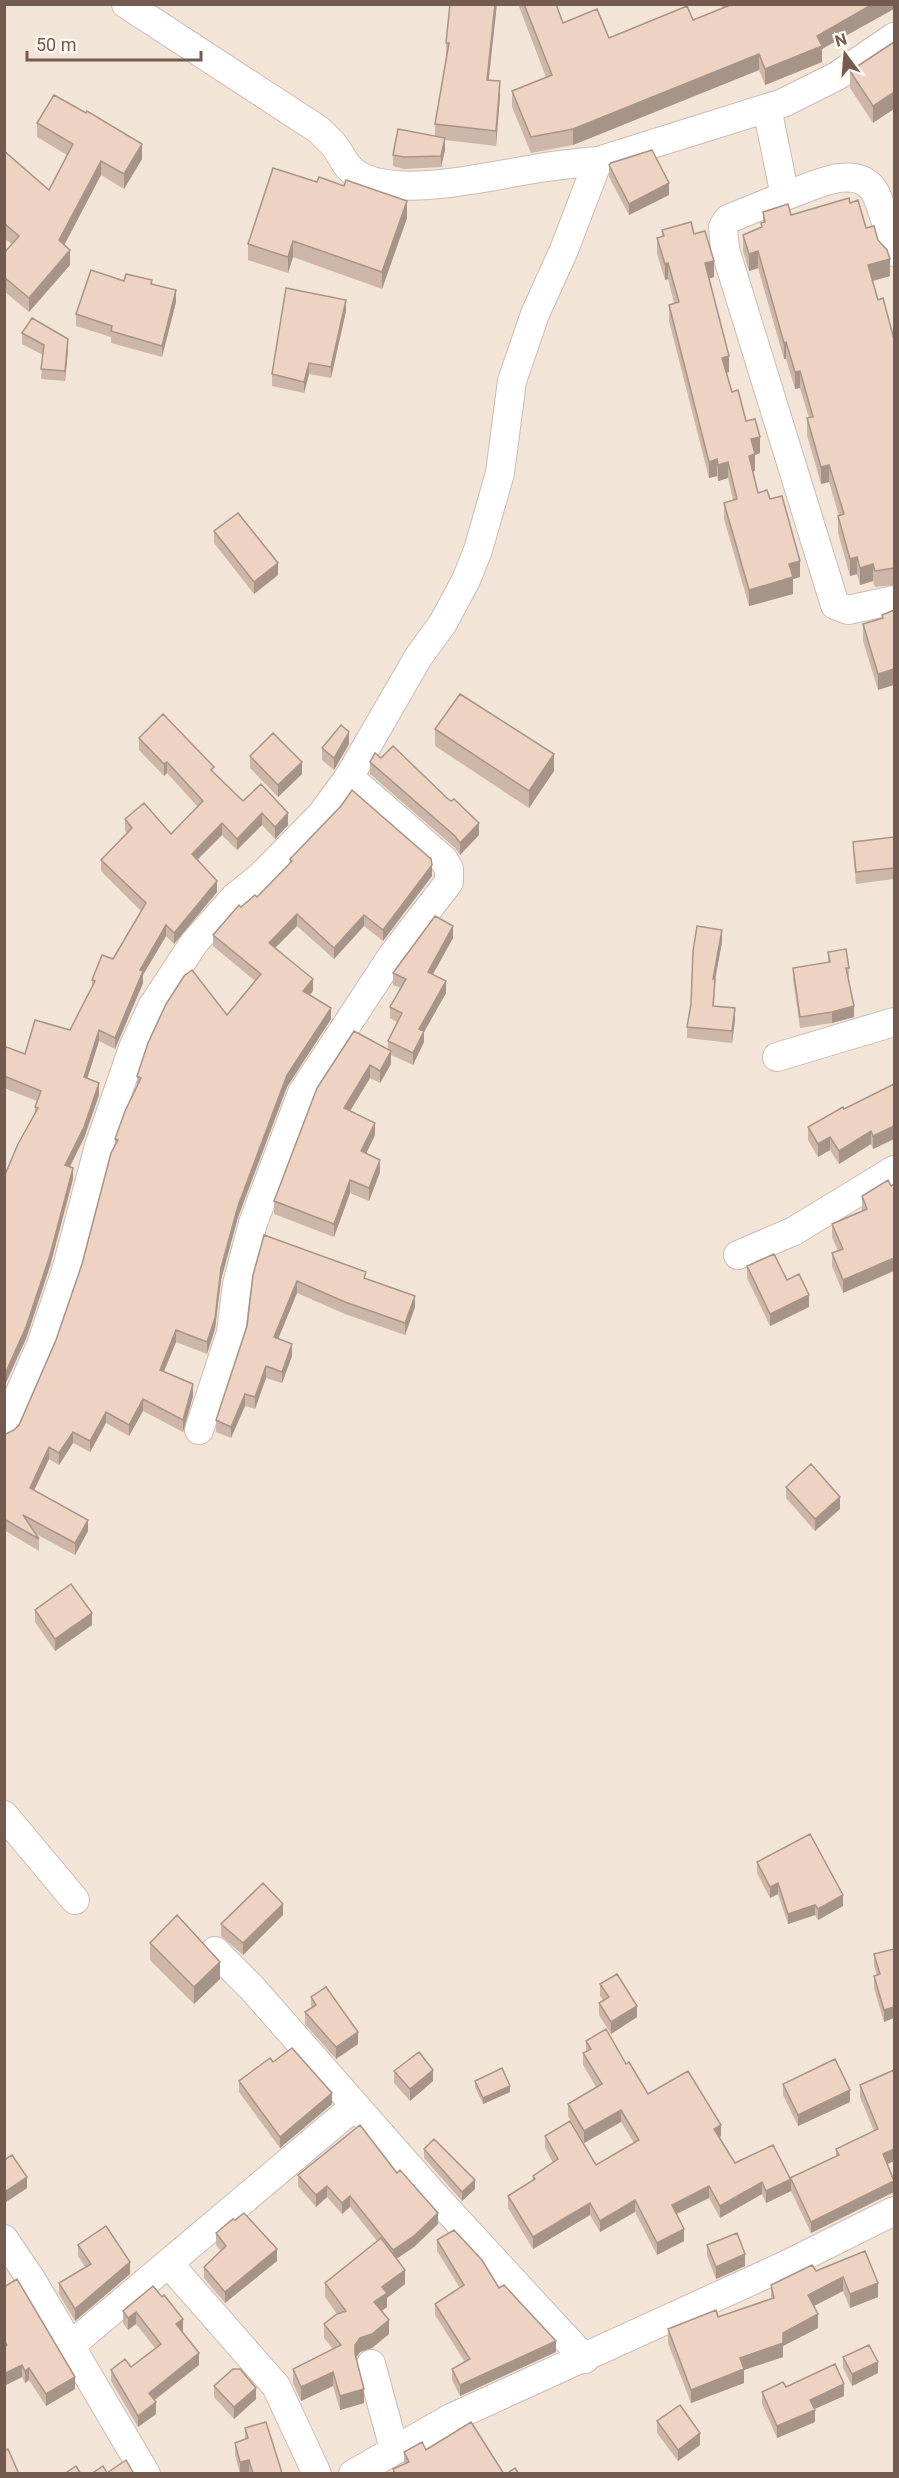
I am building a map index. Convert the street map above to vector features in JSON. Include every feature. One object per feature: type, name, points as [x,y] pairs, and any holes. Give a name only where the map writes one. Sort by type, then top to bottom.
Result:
[{"type":"street","points":[[126,4],[319,130],[333,144],[346,166],[366,180],[383,185],[419,185],[461,181],[556,165],[598,161],[767,108],[799,95],[837,76],[894,38]]},
{"type":"street","points":[[767,108],[785,196]]},
{"type":"street","points":[[4,1429],[41,1345],[72,1249],[99,1146],[134,1048],[152,1007],[194,943],[235,897],[260,877],[321,815],[349,777],[419,656],[443,623],[474,560],[500,473],[512,381],[535,314],[564,250],[598,161]]},
{"type":"street","points":[[894,252],[874,190],[862,179],[854,177],[841,178],[785,196],[728,219],[723,227],[725,249],[835,605],[848,610],[894,600]]},
{"type":"street","points":[[199,1430],[231,1333],[237,1284],[253,1222],[302,1093],[392,956],[449,882],[448,868],[444,860],[349,777]]},
{"type":"street","points":[[777,1057],[894,1022]]},
{"type":"street","points":[[738,1256],[794,1231],[894,1170]]},
{"type":"street","points":[[4,1815],[75,1900]]},
{"type":"street","points":[[215,1951],[252,1988],[432,2193],[585,2359]]},
{"type":"street","points":[[70,2346],[355,2106]]},
{"type":"street","points":[[353,2474],[451,2418],[585,2359],[786,2265],[894,2211]]},
{"type":"street","points":[[4,2239],[146,2474]]},
{"type":"street","points":[[169,2264],[276,2386],[318,2474]]},
{"type":"street","points":[[371,2364],[394,2449]]},
{"type":"shaded area","points":[[5,5],[894,5],[894,2473],[5,2473]]},
{"type":"building","points":[[450,4],[495,4],[487,80],[500,81],[496,131],[435,124],[449,43],[446,43]]},
{"type":"building","points":[[524,4],[556,4],[563,23],[597,9],[609,38],[687,6],[693,20],[728,6],[728,4],[873,4],[817,36],[822,46],[765,69],[759,54],[573,129],[531,137],[512,91],[552,75]]},
{"type":"building","points":[[894,42],[894,92],[873,106],[850,71]]},
{"type":"building","points":[[54,95],[86,113],[87,111],[142,144],[124,174],[101,161],[59,240],[70,250],[29,298],[4,277],[4,253],[19,236],[4,223],[4,151],[49,190],[73,144],[37,123]]},
{"type":"building","points":[[398,129],[445,138],[441,156],[393,155]]},
{"type":"building","points":[[652,150],[669,183],[629,204],[609,165]]},
{"type":"building","points":[[273,168],[317,182],[319,177],[344,186],[346,180],[407,201],[382,272],[293,241],[288,257],[248,244]]},
{"type":"building","points":[[849,198],[850,203],[858,200],[866,228],[874,226],[878,240],[887,250],[890,259],[868,265],[878,300],[883,298],[894,339],[894,568],[875,571],[873,564],[860,568],[857,557],[850,559],[838,516],[844,514],[829,465],[821,467],[807,418],[813,417],[800,371],[795,372],[786,342],[784,343],[758,251],[749,254],[743,235],[762,227],[761,223],[765,222],[763,212],[788,204],[791,215]]},
{"type":"building","points":[[691,222],[694,234],[705,231],[714,261],[705,263],[729,356],[722,358],[732,392],[738,390],[746,421],[755,419],[760,437],[751,439],[755,454],[749,456],[758,493],[767,490],[770,499],[782,496],[800,561],[789,564],[793,577],[749,590],[724,503],[737,499],[728,462],[718,465],[717,459],[709,462],[669,305],[679,302],[668,263],[665,264],[657,238],[664,236],[662,230]]},
{"type":"building","points":[[91,270],[124,281],[126,274],[152,280],[151,284],[176,290],[162,346],[111,331],[112,326],[76,314]]},
{"type":"building","points":[[286,288],[346,300],[331,367],[309,363],[304,382],[272,374]]},
{"type":"building","points":[[32,318],[68,339],[65,371],[41,369],[44,345],[22,333]]},
{"type":"building","points":[[238,513],[278,563],[254,582],[214,531]]},
{"type":"building","points":[[894,610],[894,669],[878,674],[863,624],[883,618],[882,615]]},
{"type":"building","points":[[460,694],[554,754],[529,791],[435,729]]},
{"type":"building","points":[[163,714],[214,767],[211,770],[243,801],[261,784],[288,813],[275,827],[262,813],[237,839],[222,823],[192,854],[217,881],[174,933],[166,925],[140,970],[143,971],[115,1038],[99,1030],[84,1077],[99,1083],[84,1127],[65,1165],[73,1168],[50,1255],[26,1327],[4,1376],[4,1177],[18,1144],[38,1108],[35,1107],[41,1091],[4,1076],[4,1046],[25,1054],[35,1020],[70,1030],[95,981],[92,980],[102,955],[113,959],[146,903],[101,860],[132,828],[125,819],[144,803],[171,834],[203,801],[167,762],[164,764],[139,738]]},
{"type":"building","points":[[341,725],[349,732],[334,758],[322,748]]},
{"type":"building","points":[[273,733],[302,762],[278,785],[250,756]]},
{"type":"building","points":[[393,746],[447,798],[451,801],[454,799],[479,823],[460,843],[455,836],[370,762],[375,753],[381,758]]},
{"type":"building","points":[[352,790],[431,859],[432,865],[383,930],[364,915],[334,948],[297,914],[269,943],[313,979],[303,991],[331,1008],[287,1075],[238,1206],[221,1268],[215,1318],[207,1342],[176,1330],[160,1370],[193,1384],[183,1420],[143,1399],[129,1425],[106,1412],[90,1441],[73,1432],[59,1453],[49,1447],[30,1488],[88,1520],[75,1543],[23,1515],[39,1539],[4,1519],[4,1434],[19,1425],[56,1340],[82,1264],[111,1153],[118,1140],[115,1139],[141,1078],[137,1076],[148,1043],[166,1004],[184,976],[192,970],[227,1015],[261,974],[213,935],[239,905],[241,907],[255,895],[257,897],[292,861],[290,859],[341,806]]},
{"type":"building","points":[[894,837],[894,868],[856,872],[853,842]]},
{"type":"building","points":[[435,916],[453,926],[428,972],[446,981],[419,1029],[424,1031],[413,1053],[388,1041],[402,1013],[390,1007],[406,979],[393,973]]},
{"type":"building","points":[[697,926],[722,930],[713,979],[715,979],[713,1006],[735,1008],[732,1031],[687,1027]]},
{"type":"building","points":[[846,949],[849,968],[846,968],[854,1006],[800,1017],[793,968],[830,962],[828,952]]},
{"type":"building","points":[[354,1031],[391,1051],[380,1071],[370,1065],[344,1108],[375,1123],[361,1151],[380,1160],[369,1188],[350,1180],[334,1224],[274,1201],[317,1088]]},
{"type":"building","points":[[894,1084],[894,1126],[873,1136],[871,1131],[839,1151],[830,1137],[818,1144],[808,1127],[843,1107],[844,1109]]},
{"type":"building","points":[[888,1180],[891,1186],[894,1184],[894,1258],[843,1280],[832,1253],[843,1249],[832,1224],[867,1209],[862,1196]]},
{"type":"building","points":[[264,1235],[366,1272],[364,1278],[415,1296],[405,1323],[345,1302],[297,1281],[274,1337],[292,1344],[282,1372],[266,1366],[255,1397],[245,1394],[231,1427],[216,1420],[247,1326],[253,1275]]},
{"type":"building","points":[[774,1254],[787,1280],[799,1274],[809,1295],[770,1314],[747,1266]]},
{"type":"building","points":[[811,1464],[840,1497],[815,1519],[786,1487]]},
{"type":"building","points":[[71,1584],[92,1613],[55,1639],[35,1610]]},
{"type":"building","points":[[810,1834],[843,1895],[818,1909],[815,1905],[788,1914],[778,1883],[770,1887],[757,1862]]},
{"type":"building","points":[[263,1883],[283,1904],[243,1943],[221,1924]]},
{"type":"building","points":[[177,1915],[220,1962],[194,1987],[150,1943]]},
{"type":"building","points":[[894,1949],[894,2007],[884,2010],[874,1976],[880,1974],[874,1954]]},
{"type":"building","points":[[617,1974],[637,2006],[611,2022],[599,2003],[609,1997],[600,1984]]},
{"type":"building","points":[[326,1987],[358,2032],[336,2047],[305,2012],[316,2005],[311,1997]]},
{"type":"building","points":[[606,2029],[626,2064],[629,2062],[648,2094],[688,2071],[721,2125],[714,2129],[735,2163],[773,2145],[790,2178],[839,2155],[836,2149],[878,2129],[860,2085],[894,2070],[894,2149],[883,2154],[894,2181],[811,2222],[791,2179],[766,2191],[762,2182],[720,2206],[709,2186],[672,2205],[684,2229],[657,2243],[635,2200],[600,2221],[590,2203],[533,2237],[508,2196],[535,2179],[533,2176],[558,2159],[545,2136],[570,2121],[596,2165],[639,2140],[621,2110],[584,2131],[568,2104],[602,2084],[583,2053],[591,2049],[586,2041]]},
{"type":"building","points":[[292,2048],[332,2093],[280,2137],[239,2081],[270,2058],[273,2062]]},
{"type":"building","points":[[419,2052],[433,2070],[410,2089],[394,2071]]},
{"type":"building","points":[[835,2059],[850,2090],[798,2115],[783,2084]]},
{"type":"building","points":[[502,2068],[510,2086],[483,2098],[475,2081]]},
{"type":"building","points":[[360,2125],[397,2173],[400,2170],[438,2213],[414,2236],[393,2250],[350,2196],[342,2203],[327,2186],[316,2195],[298,2175]]},
{"type":"building","points":[[434,2139],[475,2180],[462,2192],[424,2149]]},
{"type":"building","points":[[12,2155],[27,2177],[6,2191],[4,2188],[4,2160]]},
{"type":"building","points":[[244,2213],[277,2249],[225,2292],[204,2267],[226,2246],[216,2233]]},
{"type":"building","points":[[106,2226],[130,2262],[75,2309],[59,2283],[91,2264],[78,2245]]},
{"type":"building","points":[[454,2230],[482,2260],[499,2288],[504,2285],[556,2341],[460,2385],[452,2369],[470,2359],[435,2304],[464,2285],[437,2240]]},
{"type":"building","points":[[737,2233],[745,2254],[716,2267],[707,2245]]},
{"type":"building","points":[[381,2238],[405,2270],[382,2287],[387,2293],[374,2302],[389,2320],[372,2334],[360,2338],[355,2345],[355,2354],[364,2389],[340,2396],[333,2372],[301,2387],[293,2369],[341,2345],[324,2324],[337,2314],[346,2311],[325,2283]]},
{"type":"building","points":[[865,2251],[878,2283],[850,2294],[843,2277],[808,2295],[818,2314],[783,2333],[783,2343],[740,2358],[744,2369],[691,2390],[668,2329],[716,2310],[718,2317],[774,2298],[771,2285],[812,2265],[816,2271]]},
{"type":"building","points":[[17,2279],[75,2377],[46,2394],[29,2368],[25,2371],[22,2365],[4,2374],[4,2347],[7,2345],[4,2341],[4,2287]]},
{"type":"building","points":[[153,2286],[162,2297],[164,2295],[183,2319],[176,2324],[199,2353],[149,2393],[156,2402],[138,2416],[111,2370],[125,2359],[131,2367],[161,2344],[136,2312],[128,2318],[123,2311]]},
{"type":"building","points":[[869,2345],[878,2362],[852,2374],[843,2357]]},
{"type":"building","points":[[835,2364],[844,2384],[810,2400],[815,2410],[777,2426],[762,2392],[783,2382],[786,2387]]},
{"type":"building","points":[[233,2369],[240,2369],[256,2388],[234,2407],[214,2386]]},
{"type":"building","points":[[680,2405],[700,2433],[678,2450],[657,2421]]},
{"type":"building","points":[[266,2422],[282,2473],[253,2474],[249,2460],[240,2462],[235,2443],[248,2438],[245,2428]]},
{"type":"building","points":[[471,2422],[504,2474],[395,2474],[393,2469],[409,2462],[404,2452],[422,2442],[426,2450]]},
{"type":"building","points":[[8,2449],[19,2474],[4,2474],[4,2451]]},
{"type":"building","points":[[126,2460],[134,2474],[91,2474],[103,2466],[107,2473]]},
{"type":"building","points":[[76,2466],[81,2474],[64,2474]]},
{"type":"building","points":[[515,2468],[519,2474],[506,2474]]}]
